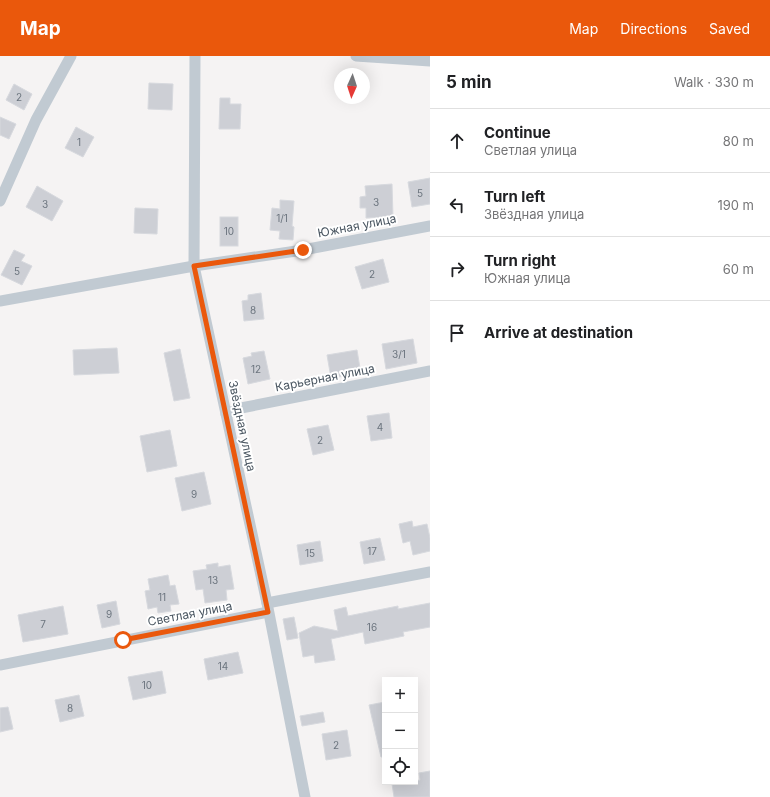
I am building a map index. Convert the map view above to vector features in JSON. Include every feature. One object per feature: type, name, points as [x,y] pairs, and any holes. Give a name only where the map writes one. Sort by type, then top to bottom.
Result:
[{"type":"street","points":[[0,201],[36,120],[71,56]]},
{"type":"street","name":"Звёздная улица","points":[[195,56],[194,266],[267,607],[305,797]]},
{"type":"street","points":[[356,56],[430,61]]},
{"type":"street","name":"Южная улица","points":[[0,300],[194,266],[303,250],[430,226]]},
{"type":"street","name":"Карьерная улица","points":[[226,414],[241,408],[430,371]]},
{"type":"street","name":"Светлая улица","points":[[0,665],[430,572]]},
{"type":"building","points":[[149,83],[173,84],[172,110],[148,109]]},
{"type":"building","points":[[14,84],[32,94],[24,110],[6,100]]},
{"type":"building","points":[[220,98],[230,98],[230,104],[241,104],[240,129],[219,129]]},
{"type":"building","points":[[0,117],[16,124],[9,139],[0,135]]},
{"type":"building","points":[[76,127],[94,137],[83,157],[65,148]]},
{"type":"building","points":[[430,178],[430,204],[412,207],[408,182]]},
{"type":"building","points":[[392,184],[393,217],[366,218],[366,208],[360,208],[360,197],[366,196],[365,186]]},
{"type":"building","points":[[37,186],[63,201],[52,221],[26,207]]},
{"type":"building","points":[[280,200],[294,201],[292,226],[294,227],[293,240],[279,239],[280,231],[270,230],[272,208],[280,209]]},
{"type":"building","points":[[135,208],[158,209],[157,234],[134,233]]},
{"type":"building","points":[[220,217],[238,217],[238,246],[220,246]]},
{"type":"building","points":[[14,250],[25,255],[21,261],[32,266],[22,285],[1,275]]},
{"type":"building","points":[[383,259],[389,282],[362,289],[355,267]]},
{"type":"building","points":[[261,293],[264,319],[244,321],[242,301],[248,300],[248,295]]},
{"type":"building","points":[[413,339],[417,363],[386,369],[382,344]]},
{"type":"building","points":[[117,348],[119,373],[74,375],[73,350]]},
{"type":"building","points":[[180,349],[190,398],[174,401],[164,353]]},
{"type":"building","points":[[357,350],[361,374],[331,378],[327,355]]},
{"type":"building","points":[[264,351],[270,379],[248,384],[243,358],[252,356],[251,353]]},
{"type":"building","points":[[389,413],[392,438],[371,441],[367,416]]},
{"type":"building","points":[[328,425],[334,450],[313,455],[307,429]]},
{"type":"building","points":[[170,430],[177,466],[147,472],[140,436]]},
{"type":"building","points":[[204,472],[211,504],[182,511],[175,478]]},
{"type":"building","points":[[412,521],[413,527],[427,524],[430,538],[430,551],[413,555],[410,541],[403,543],[399,524]]},
{"type":"building","points":[[380,538],[385,560],[364,564],[360,542]]},
{"type":"building","points":[[320,541],[323,561],[300,565],[297,545]]},
{"type":"building","points":[[218,563],[218,567],[230,565],[234,589],[226,590],[227,600],[205,603],[203,589],[196,590],[193,571],[207,569],[206,565]]},
{"type":"building","points":[[168,575],[170,586],[175,585],[179,604],[170,605],[171,611],[158,613],[157,607],[148,609],[145,591],[150,590],[148,579]]},
{"type":"building","points":[[116,601],[120,624],[102,628],[97,605]]},
{"type":"building","points":[[430,603],[430,627],[403,632],[404,636],[365,644],[363,632],[331,639],[335,660],[315,663],[314,655],[303,657],[299,633],[314,626],[338,631],[334,610],[346,607],[348,616],[398,606],[398,609]]},
{"type":"building","points":[[63,606],[68,634],[23,642],[18,615]]},
{"type":"building","points":[[294,617],[298,638],[287,640],[283,619]]},
{"type":"building","points":[[238,652],[243,673],[208,680],[204,659]]},
{"type":"building","points":[[162,671],[166,693],[133,700],[128,677]]},
{"type":"building","points":[[79,695],[84,716],[60,722],[55,700]]},
{"type":"building","points":[[382,703],[382,757],[381,757],[369,705]]},
{"type":"building","points":[[8,707],[13,729],[0,732],[0,708]]},
{"type":"building","points":[[323,712],[325,722],[302,726],[300,716]]},
{"type":"building","points":[[347,730],[351,756],[326,760],[322,734]]},
{"type":"building","points":[[430,771],[430,797],[394,797],[392,785],[418,785],[418,780],[420,780],[419,773]]},
{"type":"route","points":[[123,640],[268,612],[194,266],[303,250]]}]
